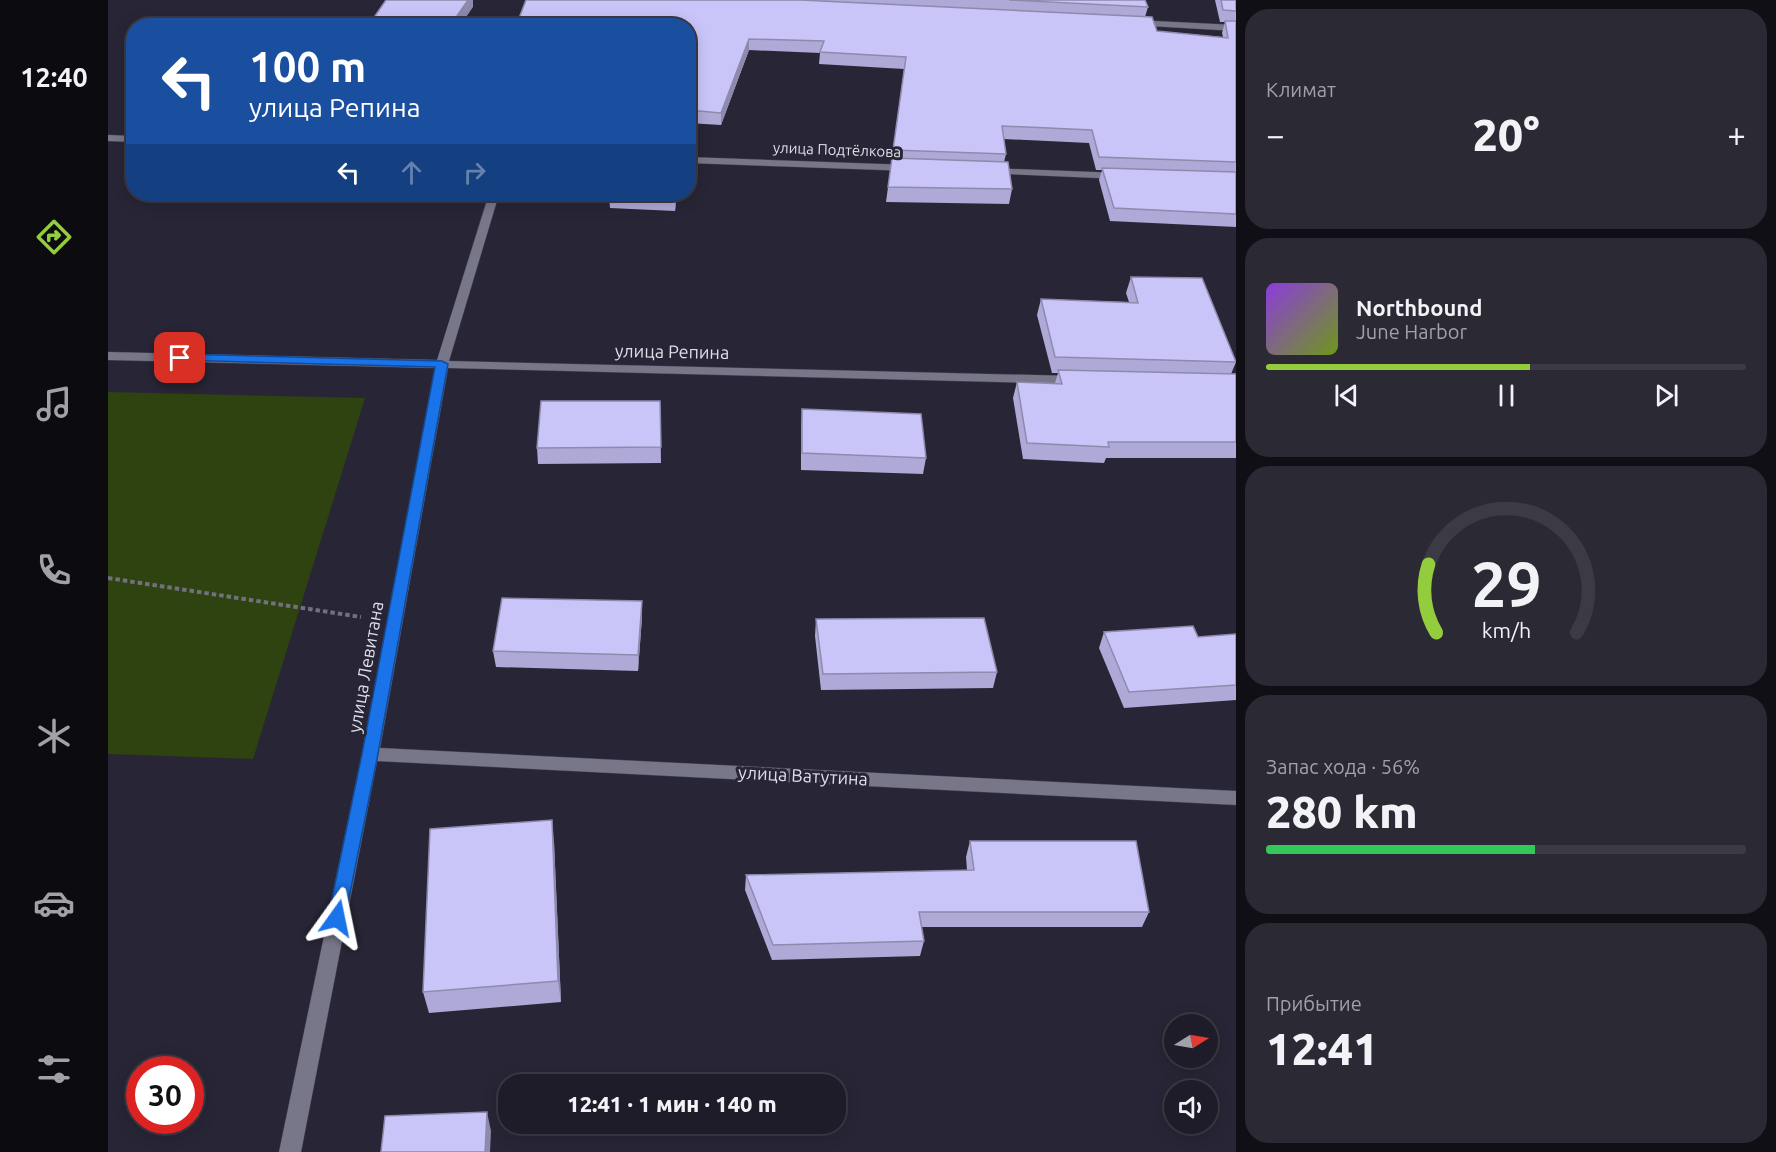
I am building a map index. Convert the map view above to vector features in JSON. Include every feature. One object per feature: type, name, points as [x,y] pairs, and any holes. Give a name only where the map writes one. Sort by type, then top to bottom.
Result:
[{"type":"street","points":[[1128,23],[1236,28]]},
{"type":"street","points":[[108,138],[126,139]]},
{"type":"street","name":"улица Подтёлкова","points":[[696,160],[927,169]]},
{"type":"street","points":[[974,171],[1129,176]]},
{"type":"street","name":"улица Левитана","points":[[290,1152],[370,754],[442,364],[492,201]]},
{"type":"street","name":"улица Репина","points":[[108,356],[1082,380]]},
{"type":"street","name":"улица Ватутина","points":[[370,754],[1236,798]]},
{"type":"path","points":[[108,578],[394,623]]},
{"type":"green space","points":[[108,392],[365,398],[253,759],[108,754]]},
{"type":"building","points":[[386,0],[468,0],[456,18],[374,18]]},
{"type":"building","points":[[526,0],[800,0],[1152,17],[1157,31],[1228,38],[1225,21],[1236,21],[1236,162],[1099,157],[1092,130],[1002,126],[1006,154],[893,150],[906,57],[820,52],[824,41],[749,39],[721,113],[696,111],[696,18],[519,18]]},
{"type":"building","points":[[1009,0],[1145,0],[1148,7]]},
{"type":"building","points":[[1221,0],[1236,0],[1236,11],[1223,10]]},
{"type":"building","points":[[892,158],[1008,162],[1012,189],[888,187]]},
{"type":"building","points":[[1102,168],[1236,172],[1236,214],[1114,208]]},
{"type":"building","points":[[1131,277],[1202,278],[1236,362],[1055,357],[1041,299],[1138,303]]},
{"type":"building","points":[[1058,370],[1236,374],[1236,442],[1108,442],[1109,447],[1027,443],[1017,382],[1062,384]]},
{"type":"building","points":[[541,401],[660,401],[661,447],[537,448]]},
{"type":"building","points":[[802,409],[921,414],[926,458],[802,453]]},
{"type":"building","points":[[502,598],[642,601],[638,655],[493,651]]},
{"type":"building","points":[[984,618],[997,672],[823,674],[816,619]]},
{"type":"building","points":[[1193,626],[1198,637],[1236,634],[1236,685],[1129,692],[1104,632]]},
{"type":"building","points":[[552,820],[558,981],[423,992],[430,829]]},
{"type":"building","points":[[970,841],[1136,841],[1149,912],[919,912],[924,941],[773,945],[746,875],[974,870]]},
{"type":"building","points":[[487,1112],[485,1152],[381,1152],[385,1116]]},
{"type":"route","points":[[180,358],[442,364],[370,754],[337,918]]}]
